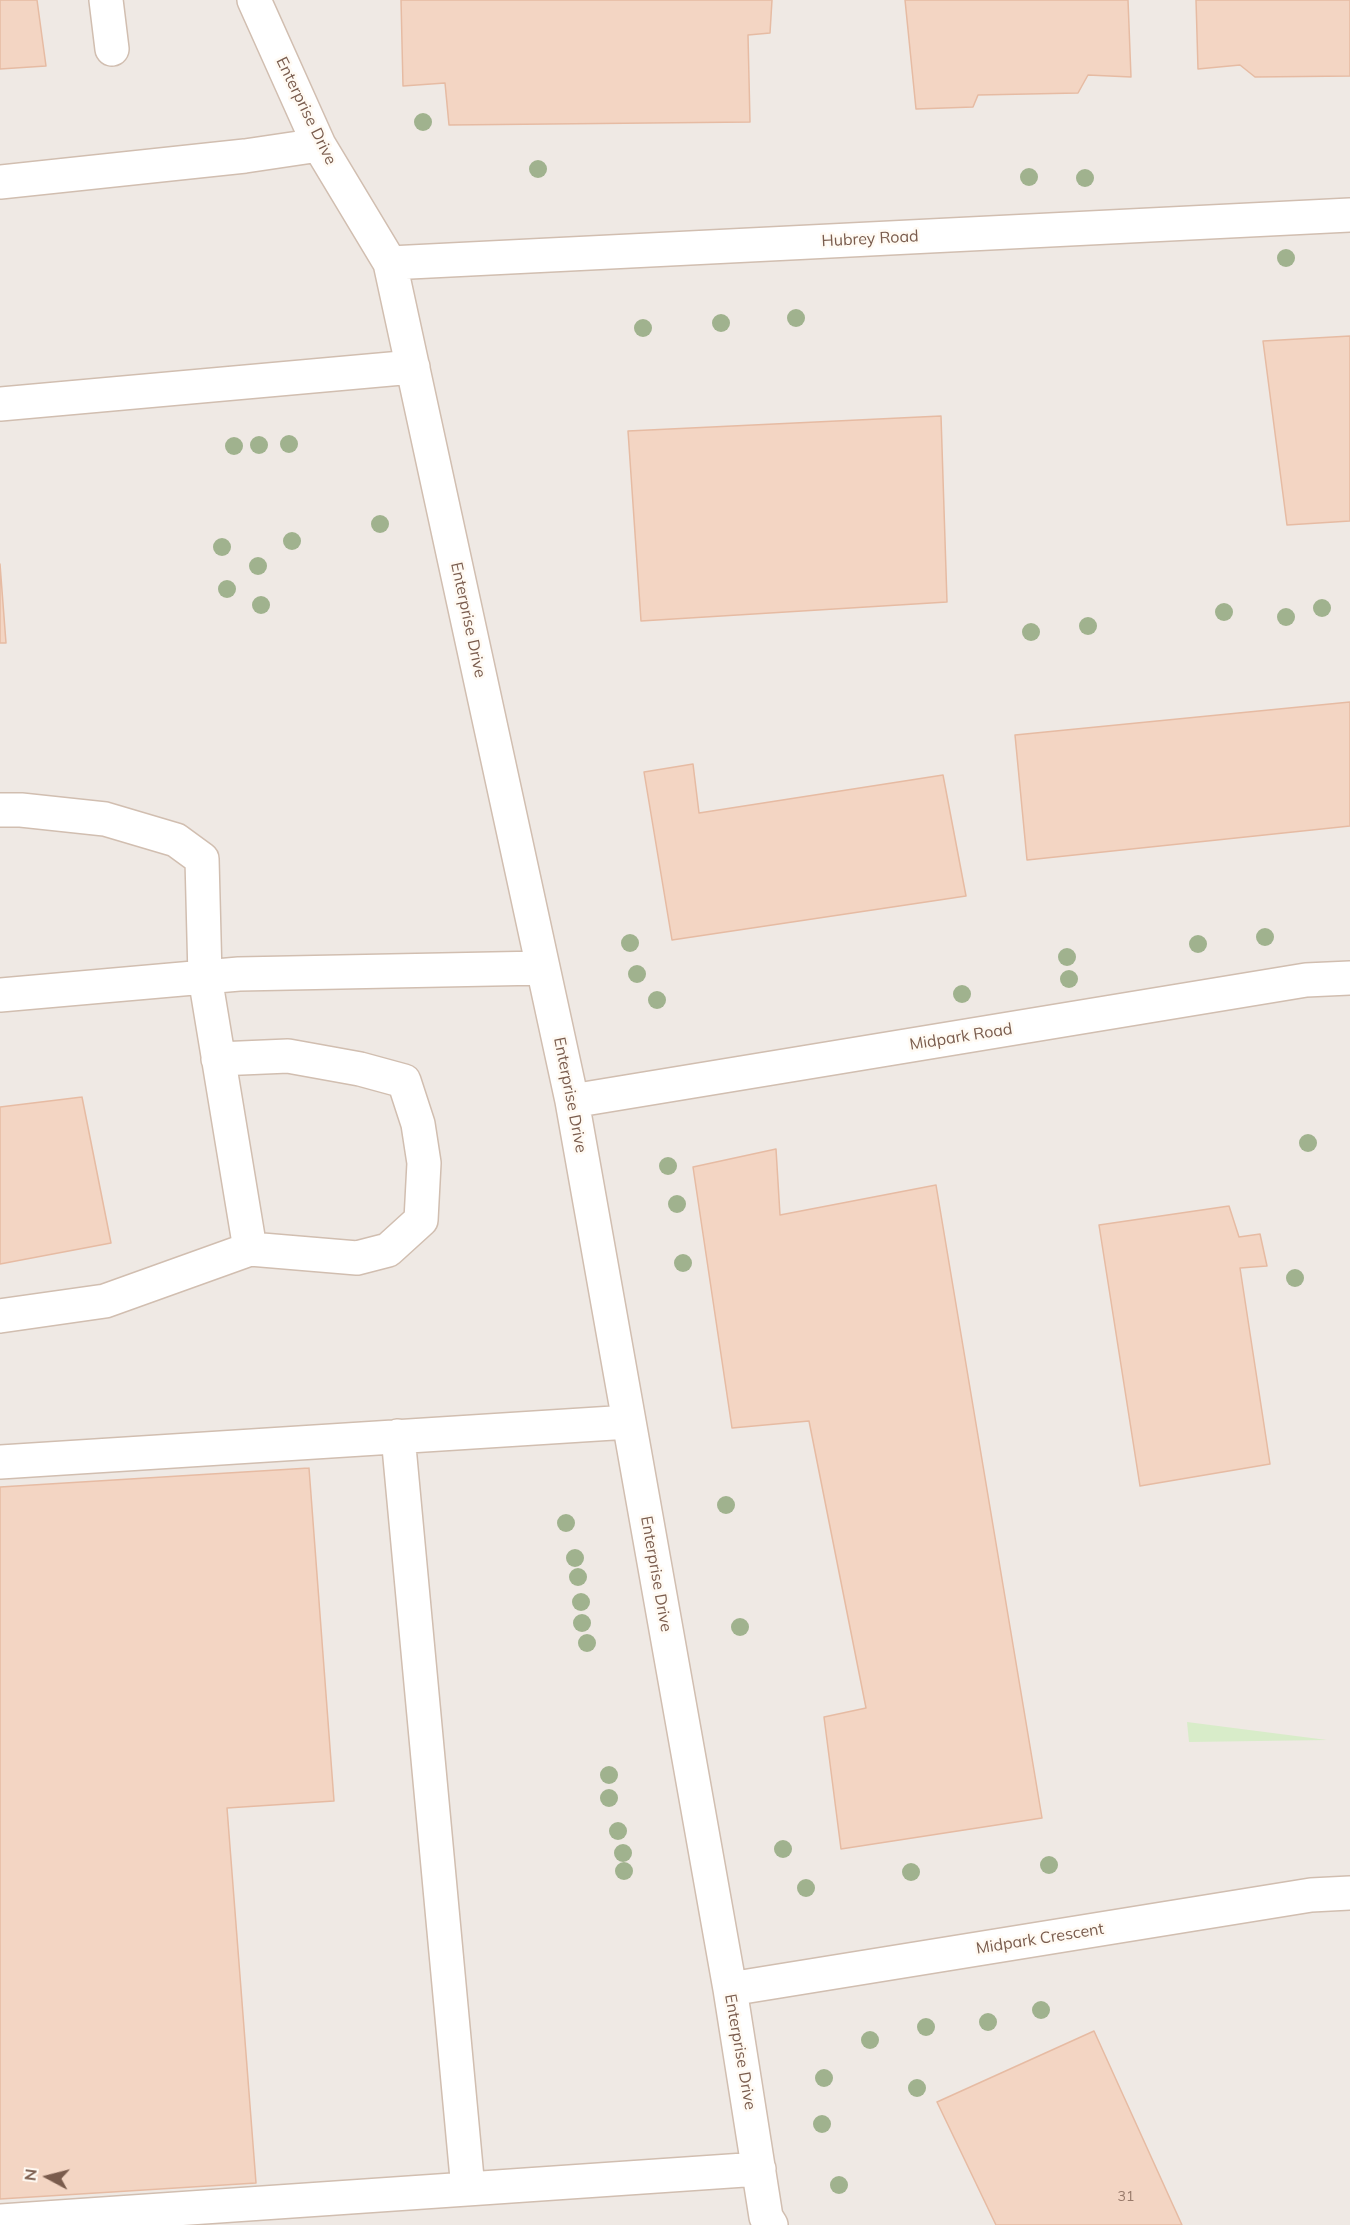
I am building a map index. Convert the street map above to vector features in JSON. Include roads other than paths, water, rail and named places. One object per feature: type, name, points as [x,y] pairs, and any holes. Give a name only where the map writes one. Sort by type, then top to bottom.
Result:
[{"type":"street","points":[[106,0],[112,49]]},
{"type":"street","name":"Enterprise Drive","points":[[254,0],[319,146],[390,263],[572,1101],[729,1989],[766,2217],[771,2225]]},
{"type":"street","points":[[0,182],[319,146]]},
{"type":"street","name":"Hubrey Road","points":[[390,263],[1350,215]]},
{"type":"street","points":[[0,404],[413,367]]},
{"type":"street","points":[[0,810],[105,819],[176,840],[202,859],[205,978],[250,1249]]},
{"type":"street","points":[[0,995],[239,974],[543,968]]},
{"type":"street","name":"Midpark Road","points":[[572,1101],[1306,980],[1350,978]]},
{"type":"street","points":[[0,1316],[105,1301],[250,1249],[357,1258],[387,1250],[422,1220],[424,1163],[418,1124],[404,1081],[360,1069],[288,1056],[218,1059]]},
{"type":"street","points":[[0,1461],[629,1422]]},
{"type":"street","points":[[398,1436],[468,2189]]},
{"type":"street","name":"Midpark Crescent","points":[[729,1989],[1299,1897],[1350,1893]]},
{"type":"street","points":[[0,2221],[759,2169]]}]
